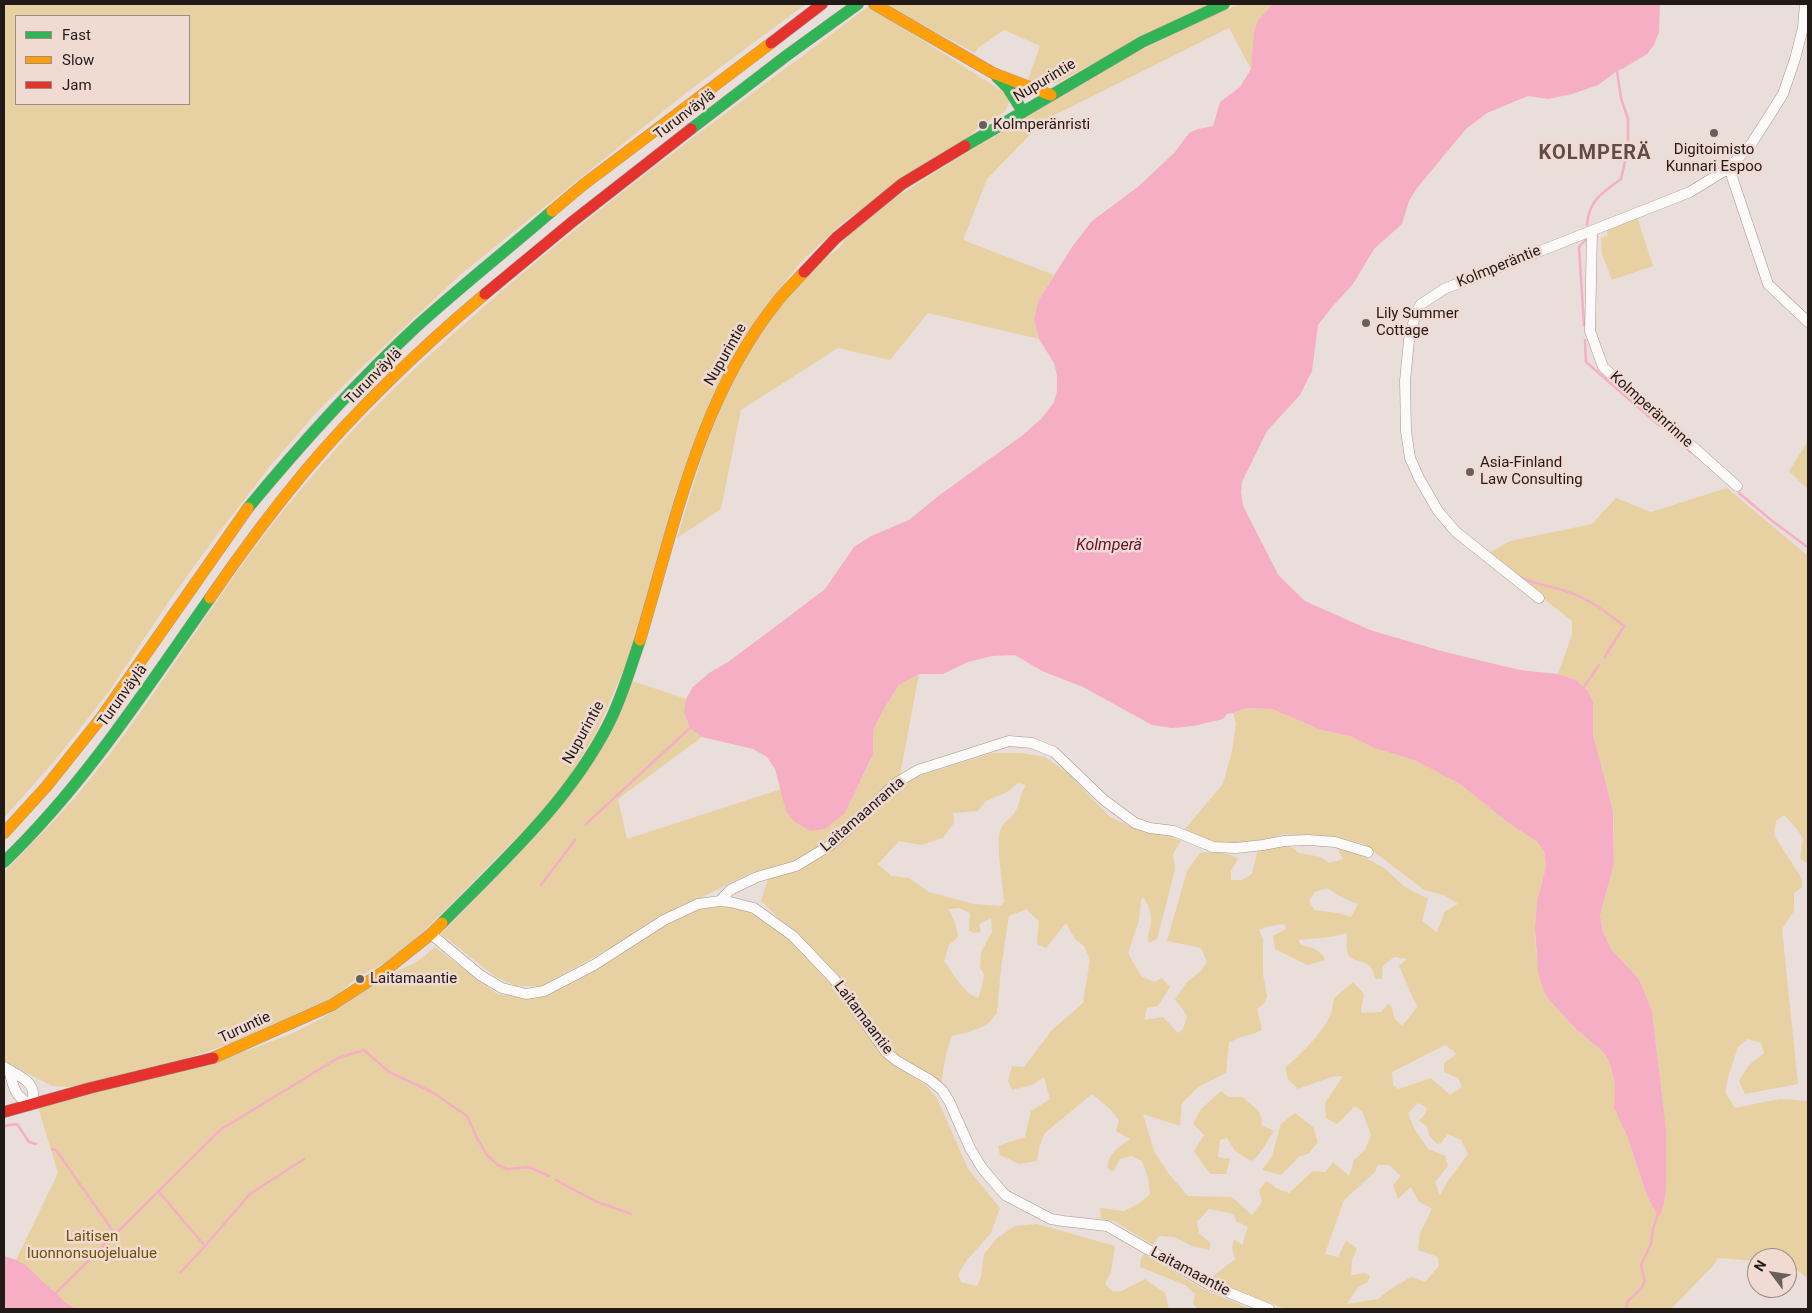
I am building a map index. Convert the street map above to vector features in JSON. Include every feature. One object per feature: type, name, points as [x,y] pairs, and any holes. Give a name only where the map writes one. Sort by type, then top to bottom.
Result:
[{"type":"main road","name":"Turunväylä","points":[[4,833],[46,787],[101,718],[245,513],[290,457],[358,385],[416,327],[583,185],[822,4]]},
{"type":"main road","name":"Turunväylä","points":[[4,862],[63,798],[112,736],[258,530],[306,470],[366,404],[430,342],[512,269],[605,194],[819,31],[858,4]]},
{"type":"main road","points":[[874,4],[993,73],[1051,95]]},
{"type":"main road","name":"Nupurintie","points":[[465,900],[556,804],[588,760],[608,725],[624,688],[690,470],[708,420],[735,365],[776,302],[836,238],[902,184],[1142,42],[1224,4]]},
{"type":"main road","points":[[993,73],[1008,88],[1023,112]]},
{"type":"main road","name":"Turuntie","points":[[4,1112],[219,1056],[332,1005],[386,970],[430,934],[465,900]]},
{"type":"street","name":"Kolmperäntie","points":[[1539,598],[1456,532],[1438,511],[1418,478],[1410,458],[1406,431],[1405,381],[1409,340],[1420,305],[1444,289],[1690,192],[1729,168],[1752,144],[1783,94],[1803,28],[1804,4]]},
{"type":"street","points":[[1729,168],[1768,284],[1808,322]]},
{"type":"street","name":"Kolmperänrinne","points":[[1592,231],[1590,331],[1603,367],[1736,486]]},
{"type":"street","name":"Laitamaanranta","points":[[720,901],[730,890],[757,878],[796,866],[829,846],[896,783],[918,770],[1009,741],[1032,743],[1054,752],[1104,800],[1135,823],[1150,828],[1174,831],[1213,847],[1236,848],[1263,846],[1284,841],[1308,840],[1335,842],[1368,852]]},
{"type":"street","name":"Laitamaantie","points":[[430,934],[480,975],[502,988],[526,994],[544,991],[594,965],[664,920],[698,904],[720,901],[754,908],[793,936],[834,980],[886,1052],[897,1061],[930,1080],[942,1090],[949,1101],[970,1148],[982,1168],[1005,1194],[1063,1222],[1107,1226],[1208,1284],[1269,1309]]},
{"type":"street","points":[[7,1068],[29,1082],[34,1092],[31,1105],[20,1098],[13,1087],[7,1068]]},
{"type":"green space","points":[[4,4],[806,4],[687,92],[460,275],[316,413],[271,465],[220,531],[169,601],[110,690],[57,758],[4,818]]},
{"type":"green space","points":[[883,4],[1211,4],[1133,42],[1057,83],[1039,84],[1027,83],[1040,46],[1004,30],[978,48],[975,53]]},
{"type":"green space","points":[[1241,4],[1273,4],[1258,20],[1251,69],[1229,28],[1043,121],[987,179],[963,240],[1054,275],[1038,301],[1034,319],[1039,339],[928,313],[890,360],[838,348],[741,410],[721,509],[677,538],[704,450],[726,395],[754,343],[784,302],[816,264],[838,249],[856,226],[893,199],[958,158],[1137,52],[1219,12]]},
{"type":"green space","points":[[869,6],[1007,94],[1009,102],[1007,108],[1003,113],[979,127],[962,143],[871,202],[840,225],[800,263],[763,310],[736,351],[625,667],[596,733],[570,776],[540,814],[424,931],[390,961],[358,977],[332,999],[262,1033],[182,1060],[70,1087],[52,1086],[4,1061],[4,872],[82,790],[115,747],[246,560],[286,507],[344,440],[389,393],[517,278],[665,159]]},
{"type":"green space","points":[[1637,217],[1653,266],[1612,280],[1602,254],[1601,238],[1608,236],[1606,229]]},
{"type":"green space","points":[[1808,441],[1808,490],[1789,471]]},
{"type":"green space","points":[[1727,488],[1808,556],[1808,864],[1800,858],[1803,839],[1797,829],[1784,815],[1776,821],[1774,835],[1802,879],[1802,887],[1794,893],[1794,911],[1782,929],[1798,1084],[1745,1094],[1739,1081],[1749,1065],[1764,1053],[1761,1043],[1748,1039],[1738,1047],[1725,1092],[1735,1108],[1780,1099],[1808,1101],[1808,1279],[1797,1270],[1797,1248],[1747,1248],[1747,1260],[1718,1258],[1712,1267],[1671,1309],[1285,1309],[1227,1286],[1212,1277],[1235,1259],[1232,1248],[1234,1239],[1242,1245],[1248,1227],[1236,1221],[1234,1214],[1209,1209],[1197,1222],[1199,1233],[1211,1244],[1209,1250],[1192,1246],[1175,1237],[1159,1236],[1153,1245],[1114,1221],[1101,1219],[1100,1208],[1124,1211],[1138,1204],[1150,1194],[1148,1177],[1142,1161],[1132,1156],[1120,1159],[1113,1172],[1108,1169],[1111,1155],[1130,1139],[1116,1131],[1119,1120],[1110,1109],[1092,1094],[1045,1133],[1039,1147],[1037,1161],[1019,1164],[1000,1155],[998,1146],[1025,1137],[1031,1111],[1050,1099],[1044,1077],[1032,1085],[1012,1090],[1008,1081],[1012,1066],[1024,1067],[1052,1030],[1083,1003],[1090,959],[1084,946],[1075,939],[1066,923],[1046,948],[1037,944],[1039,921],[1026,909],[1009,916],[1001,968],[997,1013],[987,1025],[952,1036],[946,1054],[941,1084],[898,1057],[834,972],[761,901],[768,879],[797,869],[899,782],[992,753],[1021,753],[1045,757],[1068,773],[1110,817],[1142,831],[1168,835],[1181,841],[1173,854],[1175,870],[1157,939],[1149,943],[1148,936],[1151,917],[1143,897],[1139,920],[1128,953],[1141,976],[1154,982],[1162,978],[1170,987],[1158,1006],[1147,1008],[1144,1020],[1163,1017],[1178,1033],[1183,1029],[1187,1016],[1175,999],[1187,982],[1201,971],[1207,962],[1201,948],[1167,941],[1187,871],[1200,853],[1215,852],[1234,856],[1238,859],[1231,871],[1231,880],[1242,880],[1252,874],[1258,849],[1287,844],[1299,853],[1321,857],[1329,863],[1343,859],[1336,846],[1357,853],[1384,868],[1405,887],[1428,899],[1422,921],[1437,932],[1445,911],[1458,904],[1444,895],[1424,890],[1364,844],[1330,836],[1284,834],[1261,841],[1237,844],[1212,842],[1184,830],[1223,784],[1232,751],[1236,723],[1233,713],[1246,708],[1272,709],[1321,730],[1350,736],[1374,748],[1414,760],[1460,784],[1507,822],[1537,842],[1544,851],[1546,867],[1537,901],[1535,928],[1536,951],[1542,987],[1549,1000],[1576,1029],[1603,1052],[1609,1061],[1615,1083],[1614,1108],[1627,1136],[1646,1193],[1664,1204],[1666,1129],[1652,1012],[1639,979],[1611,949],[1603,932],[1600,915],[1614,864],[1614,824],[1613,811],[1593,734],[1593,702],[1588,691],[1576,680],[1558,674],[1572,635],[1572,621],[1487,554],[1510,541],[1592,524],[1616,498],[1651,512]],"holes":[[[1018,783],[1026,785],[1016,811],[1002,826],[999,835],[1004,902],[1000,906],[974,904],[929,892],[909,878],[891,876],[878,864],[899,841],[921,845],[943,838],[954,823],[953,813],[978,811],[986,801],[1007,792]],[[1327,888],[1343,898],[1358,904],[1351,917],[1338,913],[1314,910],[1309,901],[1315,892]],[[959,908],[970,913],[969,930],[973,933],[981,932],[979,924],[991,918],[992,932],[981,952],[980,968],[984,974],[978,998],[963,988],[944,961],[949,945],[958,937],[949,909]],[[1285,924],[1286,929],[1273,936],[1275,949],[1307,965],[1325,960],[1324,957],[1319,951],[1301,945],[1298,940],[1331,937],[1347,933],[1349,955],[1369,966],[1373,971],[1375,979],[1382,979],[1383,966],[1394,957],[1407,959],[1399,966],[1417,1007],[1402,1026],[1395,1019],[1391,1006],[1388,1004],[1381,1012],[1362,1013],[1364,994],[1353,982],[1334,998],[1333,1008],[1327,1022],[1317,1036],[1285,1068],[1288,1079],[1298,1089],[1331,1077],[1343,1076],[1325,1103],[1326,1118],[1337,1124],[1355,1106],[1362,1111],[1371,1135],[1365,1150],[1354,1160],[1349,1176],[1333,1162],[1326,1172],[1313,1171],[1289,1193],[1276,1188],[1267,1181],[1259,1190],[1262,1202],[1252,1215],[1232,1197],[1188,1196],[1168,1173],[1154,1151],[1143,1114],[1180,1126],[1182,1103],[1198,1087],[1226,1073],[1229,1043],[1237,1038],[1262,1030],[1257,1009],[1264,1004],[1267,996],[1263,974],[1263,939],[1259,930]],[[1445,1045],[1457,1054],[1444,1063],[1444,1072],[1458,1078],[1462,1087],[1450,1095],[1431,1078],[1398,1089],[1393,1085],[1392,1072]],[[1418,1103],[1427,1108],[1419,1121],[1427,1126],[1429,1136],[1437,1144],[1441,1143],[1448,1134],[1461,1140],[1468,1154],[1440,1195],[1435,1182],[1448,1166],[1445,1156],[1428,1149],[1414,1128],[1408,1113]],[[1378,1165],[1389,1165],[1401,1176],[1393,1185],[1398,1199],[1411,1187],[1418,1201],[1432,1209],[1420,1233],[1418,1250],[1438,1257],[1439,1266],[1425,1282],[1411,1277],[1378,1299],[1347,1304],[1358,1287],[1368,1282],[1370,1276],[1365,1273],[1351,1275],[1352,1261],[1357,1248],[1346,1241],[1338,1257],[1325,1254],[1344,1200],[1375,1172]]]},
{"type":"green space","points":[[919,674],[900,775],[826,845],[794,863],[753,872],[704,896],[542,986],[516,986],[496,977],[441,934],[540,832],[633,681],[686,699],[685,712],[687,721],[692,729],[702,737],[618,799],[627,839],[781,789],[786,811],[845,813],[873,756],[873,730],[885,707],[899,685]]},
{"type":"green space","name":"Laitisen luonnonsuojelualue","points":[[721,904],[756,914],[790,940],[821,971],[888,1060],[927,1086],[937,1098],[968,1169],[1000,1208],[991,1233],[967,1260],[958,1274],[961,1282],[977,1286],[981,1277],[984,1254],[997,1238],[1015,1226],[1037,1224],[1115,1246],[1111,1272],[1105,1284],[1113,1292],[1122,1291],[1145,1279],[1165,1293],[1169,1309],[76,1309],[54,1295],[14,1264],[58,1173],[38,1107],[179,1072],[257,1047],[295,1032],[324,1017],[395,972],[417,962],[435,947],[497,994],[526,997],[547,995],[601,967],[650,933],[683,914],[702,906]]},
{"type":"green space","points":[[1221,1091],[1229,1097],[1242,1097],[1258,1110],[1262,1119],[1261,1125],[1274,1131],[1261,1152],[1251,1161],[1235,1151],[1227,1138],[1220,1140],[1218,1157],[1230,1159],[1226,1174],[1210,1174],[1194,1151],[1204,1135],[1193,1124],[1201,1109]]},
{"type":"green space","points":[[1295,1113],[1313,1127],[1318,1142],[1308,1154],[1300,1156],[1281,1175],[1262,1170],[1272,1156],[1281,1124]]},
{"type":"green space","points":[[1144,1254],[1205,1290],[1251,1309],[1198,1309],[1193,1304],[1195,1294],[1185,1285],[1140,1267],[1141,1258]]},
{"type":"water","name":"Kolmperä","points":[[1273,4],[1660,4],[1659,32],[1654,45],[1647,54],[1617,71],[1598,85],[1572,94],[1548,99],[1528,96],[1487,113],[1466,129],[1417,188],[1409,201],[1402,224],[1374,249],[1353,284],[1318,325],[1312,371],[1300,395],[1267,431],[1242,482],[1241,492],[1243,506],[1279,576],[1305,601],[1370,630],[1445,652],[1520,670],[1558,674],[1576,680],[1588,691],[1593,702],[1593,734],[1613,811],[1614,864],[1600,915],[1603,932],[1611,949],[1639,979],[1652,1011],[1666,1129],[1666,1188],[1664,1204],[1660,1215],[1656,1213],[1646,1193],[1627,1136],[1614,1108],[1615,1083],[1609,1061],[1603,1052],[1576,1029],[1549,1000],[1542,987],[1538,971],[1535,928],[1537,901],[1546,867],[1544,851],[1537,842],[1507,822],[1460,784],[1414,760],[1374,748],[1350,736],[1321,730],[1272,709],[1246,708],[1227,714],[1223,719],[1193,726],[1172,728],[1152,725],[1083,687],[1042,671],[1015,655],[992,656],[968,662],[943,674],[919,674],[899,685],[873,730],[873,755],[845,813],[825,829],[810,831],[795,822],[786,811],[775,769],[767,757],[753,749],[702,737],[690,728],[684,713],[686,699],[693,687],[709,673],[728,662],[825,589],[854,547],[871,536],[909,520],[941,494],[1023,435],[1042,418],[1054,402],[1057,391],[1057,375],[1054,363],[1039,339],[1034,319],[1038,301],[1072,247],[1092,221],[1139,186],[1175,152],[1189,133],[1213,126],[1220,102],[1240,87],[1251,69],[1254,33],[1258,20]]},
{"type":"water","points":[[4,1256],[24,1264],[65,1302],[76,1309],[4,1309]]},
{"type":"waterway","points":[[1587,225],[1590,209],[1594,203],[1602,193],[1621,179],[1628,148],[1628,119],[1621,98],[1617,71]]},
{"type":"waterway","points":[[1584,325],[1579,247],[1587,238]]},
{"type":"waterway","points":[[1585,340],[1586,362],[1660,426]]},
{"type":"waterway","points":[[1672,435],[1692,453]]},
{"type":"waterway","points":[[1739,493],[1806,546]]},
{"type":"waterway","points":[[1520,577],[1584,598],[1624,626],[1604,658]]},
{"type":"waterway","points":[[1584,687],[1599,665]]},
{"type":"waterway","points":[[586,824],[690,728]]},
{"type":"waterway","points":[[541,885],[575,840]]},
{"type":"waterway","points":[[55,1294],[220,1130],[338,1058],[364,1050],[389,1072],[432,1092],[467,1116],[487,1155],[498,1165],[507,1169],[529,1167],[549,1176]]},
{"type":"waterway","points":[[4,1126],[17,1124],[29,1142],[36,1144]]},
{"type":"waterway","points":[[52,1149],[56,1150],[115,1234]]},
{"type":"waterway","points":[[205,1246],[250,1194],[304,1159]]},
{"type":"waterway","points":[[556,1180],[595,1201],[631,1214]]},
{"type":"waterway","points":[[158,1191],[205,1246],[181,1272]]},
{"type":"waterway","points":[[1626,1309],[1628,1301],[1641,1289],[1645,1281],[1641,1265],[1651,1244],[1658,1214]]},
{"type":"traffic: fast","points":[[691,129],[786,56],[858,4]]},
{"type":"traffic: fast","points":[[965,146],[1142,42],[1224,4]]},
{"type":"traffic: fast","points":[[997,77],[1008,88],[1023,112]]},
{"type":"traffic: fast","points":[[248,508],[329,415],[394,348],[449,297],[552,211]]},
{"type":"traffic: fast","points":[[4,862],[61,801],[88,768],[138,701],[210,598]]},
{"type":"traffic: fast","points":[[442,923],[510,854],[554,806],[574,780],[592,753],[613,715],[640,640]]},
{"type":"traffic: slow","points":[[874,4],[993,73],[1051,95]]},
{"type":"traffic: slow","points":[[552,211],[583,185],[771,43]]},
{"type":"traffic: slow","points":[[640,640],[678,508],[708,422],[727,380],[749,341],[779,299],[804,272]]},
{"type":"traffic: slow","points":[[210,598],[269,517],[327,446],[392,378],[485,294]]},
{"type":"traffic: slow","points":[[4,833],[46,787],[101,718],[248,508]]},
{"type":"traffic: slow","points":[[213,1058],[332,1005],[386,970],[442,923]]},
{"type":"traffic: jam","points":[[771,43],[822,4]]},
{"type":"traffic: jam","points":[[485,294],[572,222],[691,129]]},
{"type":"traffic: jam","points":[[804,272],[836,238],[902,184],[965,146]]},
{"type":"traffic: jam","points":[[4,1112],[90,1088],[213,1058]]},
{"type":"place","name":"Kolmperänristi","points":[[983,125]]},
{"type":"place","name":"Digitoimisto Kunnari Espoo","points":[[1714,133]]},
{"type":"place","name":"Lily Summer Cottage","points":[[1366,323]]},
{"type":"place","name":"Asia-Finland Law Consulting","points":[[1470,472]]},
{"type":"place","name":"Laitamaantie","points":[[360,979]]},
{"type":"district","name":"KOLMPERÄ","points":[[1595,154]]}]
